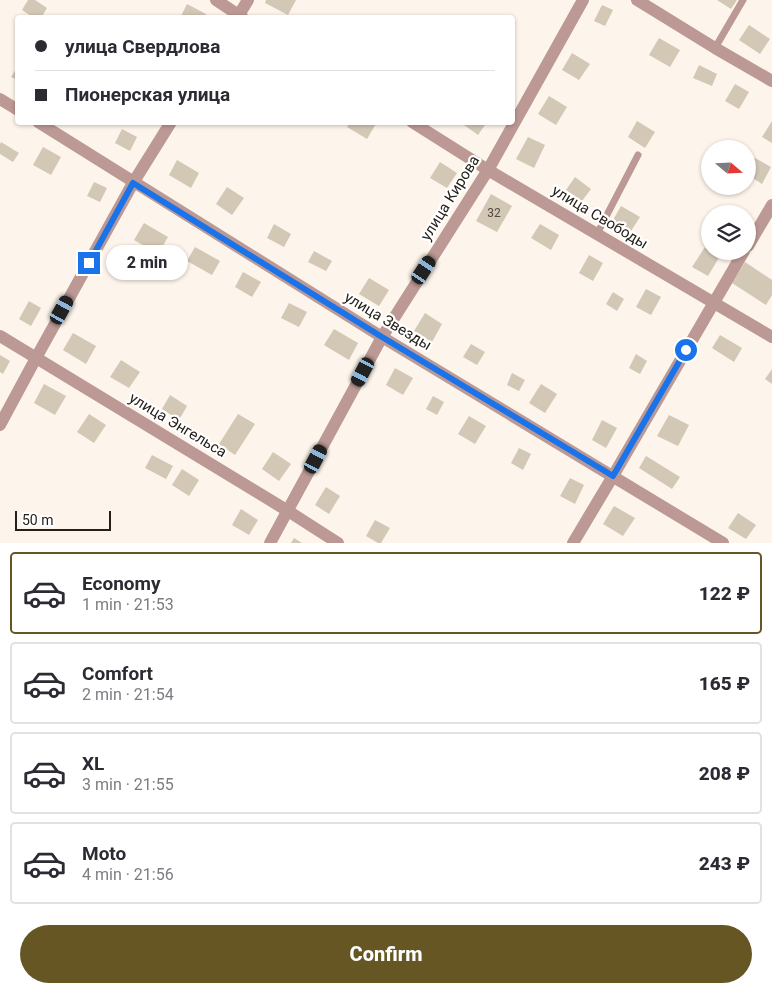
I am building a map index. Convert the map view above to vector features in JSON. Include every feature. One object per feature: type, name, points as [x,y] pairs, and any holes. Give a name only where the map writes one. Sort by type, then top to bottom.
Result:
[{"type":"street","points":[[216,0],[236,15]]},
{"type":"street","points":[[240,15],[248,0]]},
{"type":"street","name":"улица Кирова","points":[[515,122],[583,0]]},
{"type":"street","points":[[638,0],[772,81]]},
{"type":"street","points":[[0,99],[15,108]]},
{"type":"street","name":"улица Звезды","points":[[43,125],[382,337],[723,543]]},
{"type":"street","points":[[0,425],[133,183],[169,125]]},
{"type":"street","name":"улица Свободы","points":[[417,125],[488,170],[772,337]]},
{"type":"street","name":"улица Кирова","points":[[270,543],[382,337],[488,170],[513,125]]},
{"type":"street","points":[[756,232],[772,205]]},
{"type":"street","points":[[573,543],[739,260]]},
{"type":"street","name":"улица Энгельса","points":[[0,336],[338,543]]},
{"type":"lane","points":[[716,48],[743,0]]},
{"type":"lane","points":[[597,234],[638,155]]},
{"type":"building","points":[[28,0],[35,0],[47,8],[43,15],[30,15],[22,10]]},
{"type":"building","points":[[266,0],[296,0],[288,15],[265,3]]},
{"type":"building","points":[[717,0],[737,0],[731,9]]},
{"type":"building","points":[[187,4],[206,14],[206,15],[182,15]]},
{"type":"building","points":[[602,5],[613,10],[605,26],[594,21]]},
{"type":"building","points":[[749,25],[770,39],[760,54],[739,40]]},
{"type":"building","points":[[659,38],[680,50],[670,67],[649,55]]},
{"type":"building","points":[[572,53],[590,64],[579,80],[562,70]]},
{"type":"building","points":[[699,65],[717,74],[712,86],[693,78]]},
{"type":"building","points":[[15,71],[15,79],[11,77]]},
{"type":"building","points":[[735,84],[749,92],[739,109],[725,101]]},
{"type":"building","points":[[549,96],[567,107],[556,125],[538,114]]},
{"type":"building","points":[[637,121],[655,132],[645,148],[628,137]]},
{"type":"building","points":[[772,121],[772,143],[762,137]]},
{"type":"building","points":[[348,125],[375,125],[367,139],[347,127]]},
{"type":"building","points":[[464,125],[485,125],[478,135]]},
{"type":"building","points":[[122,129],[137,137],[130,151],[115,143]]},
{"type":"building","points":[[528,137],[545,145],[534,168],[516,159]]},
{"type":"building","points":[[1,142],[19,153],[13,162],[0,154]]},
{"type":"building","points":[[43,147],[61,157],[51,175],[33,165]]},
{"type":"building","points":[[756,159],[771,167],[762,184],[756,180]]},
{"type":"building","points":[[177,160],[199,173],[191,188],[169,175]]},
{"type":"building","points":[[440,162],[457,173],[447,188],[430,178]]},
{"type":"building","points":[[575,177],[591,189],[582,201],[566,190]]},
{"type":"building","points":[[94,182],[107,188],[100,202],[87,196]]},
{"type":"building","points":[[227,187],[244,198],[232,215],[216,204]]},
{"type":"building","points":[[491,194],[512,206],[497,232],[476,221]]},
{"type":"building","points":[[621,206],[640,217],[631,231],[613,220]]},
{"type":"building","points":[[144,223],[168,237],[158,254],[134,240]]},
{"type":"building","points":[[274,224],[291,234],[284,247],[267,238]]},
{"type":"building","points":[[540,224],[559,235],[551,250],[531,238]]},
{"type":"building","points":[[195,247],[220,261],[212,275],[187,261]]},
{"type":"building","points":[[314,251],[332,261],[326,271],[308,262]]},
{"type":"building","points":[[701,253],[701,260],[718,260],[708,276],[692,267]]},
{"type":"building","points":[[589,255],[603,263],[593,281],[579,273]]},
{"type":"building","points":[[745,262],[772,280],[772,295],[766,305],[732,283]]},
{"type":"building","points":[[243,272],[261,282],[252,297],[235,287]]},
{"type":"building","points":[[369,278],[389,290],[379,306],[359,294]]},
{"type":"building","points":[[646,289],[661,297],[651,315],[636,307]]},
{"type":"building","points":[[613,292],[624,299],[617,311],[606,304]]},
{"type":"building","points":[[29,301],[41,308],[31,326],[19,319]]},
{"type":"building","points":[[289,303],[307,312],[299,327],[281,318]]},
{"type":"building","points":[[425,313],[442,324],[432,342],[414,331]]},
{"type":"building","points":[[334,329],[358,343],[349,360],[324,345]]},
{"type":"building","points":[[73,333],[96,346],[86,364],[63,350]]},
{"type":"building","points":[[720,335],[742,348],[734,362],[712,348]]},
{"type":"building","points":[[471,344],[485,352],[477,365],[463,357]]},
{"type":"building","points":[[636,354],[647,361],[640,374],[629,368]]},
{"type":"building","points":[[0,355],[10,361],[3,374],[0,372]]},
{"type":"building","points":[[121,360],[140,372],[129,388],[110,377]]},
{"type":"building","points":[[395,368],[413,378],[403,395],[386,385]]},
{"type":"building","points":[[772,369],[772,384],[765,379]]},
{"type":"building","points":[[512,373],[525,380],[519,391],[507,385]]},
{"type":"building","points":[[44,384],[66,396],[55,415],[34,403]]},
{"type":"building","points":[[541,384],[557,394],[545,413],[529,403]]},
{"type":"building","points":[[170,395],[187,406],[179,420],[162,409]]},
{"type":"building","points":[[433,396],[444,402],[437,415],[426,409]]},
{"type":"building","points":[[89,414],[106,425],[94,443],[77,432]]},
{"type":"building","points":[[238,414],[255,424],[235,455],[219,444]]},
{"type":"building","points":[[669,415],[689,425],[678,446],[657,436]]},
{"type":"building","points":[[469,416],[486,426],[475,444],[458,434]]},
{"type":"building","points":[[602,420],[617,428],[606,448],[592,440]]},
{"type":"building","points":[[519,448],[531,454],[523,470],[511,463]]},
{"type":"building","points":[[273,452],[291,464],[279,481],[262,469]]},
{"type":"building","points":[[152,455],[173,466],[166,479],[145,468]]},
{"type":"building","points":[[646,456],[680,477],[672,489],[639,468]]},
{"type":"building","points":[[182,469],[199,480],[189,496],[172,485]]},
{"type":"building","points":[[570,478],[584,485],[575,504],[560,496]]},
{"type":"building","points":[[326,487],[340,496],[329,514],[315,505]]},
{"type":"building","points":[[614,506],[635,518],[623,536],[603,524]]},
{"type":"building","points":[[241,509],[258,520],[249,535],[232,525]]},
{"type":"building","points":[[738,513],[756,525],[746,539],[728,528]]},
{"type":"building","points":[[375,520],[390,528],[381,543],[366,536]]},
{"type":"building","points":[[294,538],[302,543],[291,543]]},
{"type":"route","points":[[89,263],[133,183],[382,337],[613,476],[686,350]]}]
